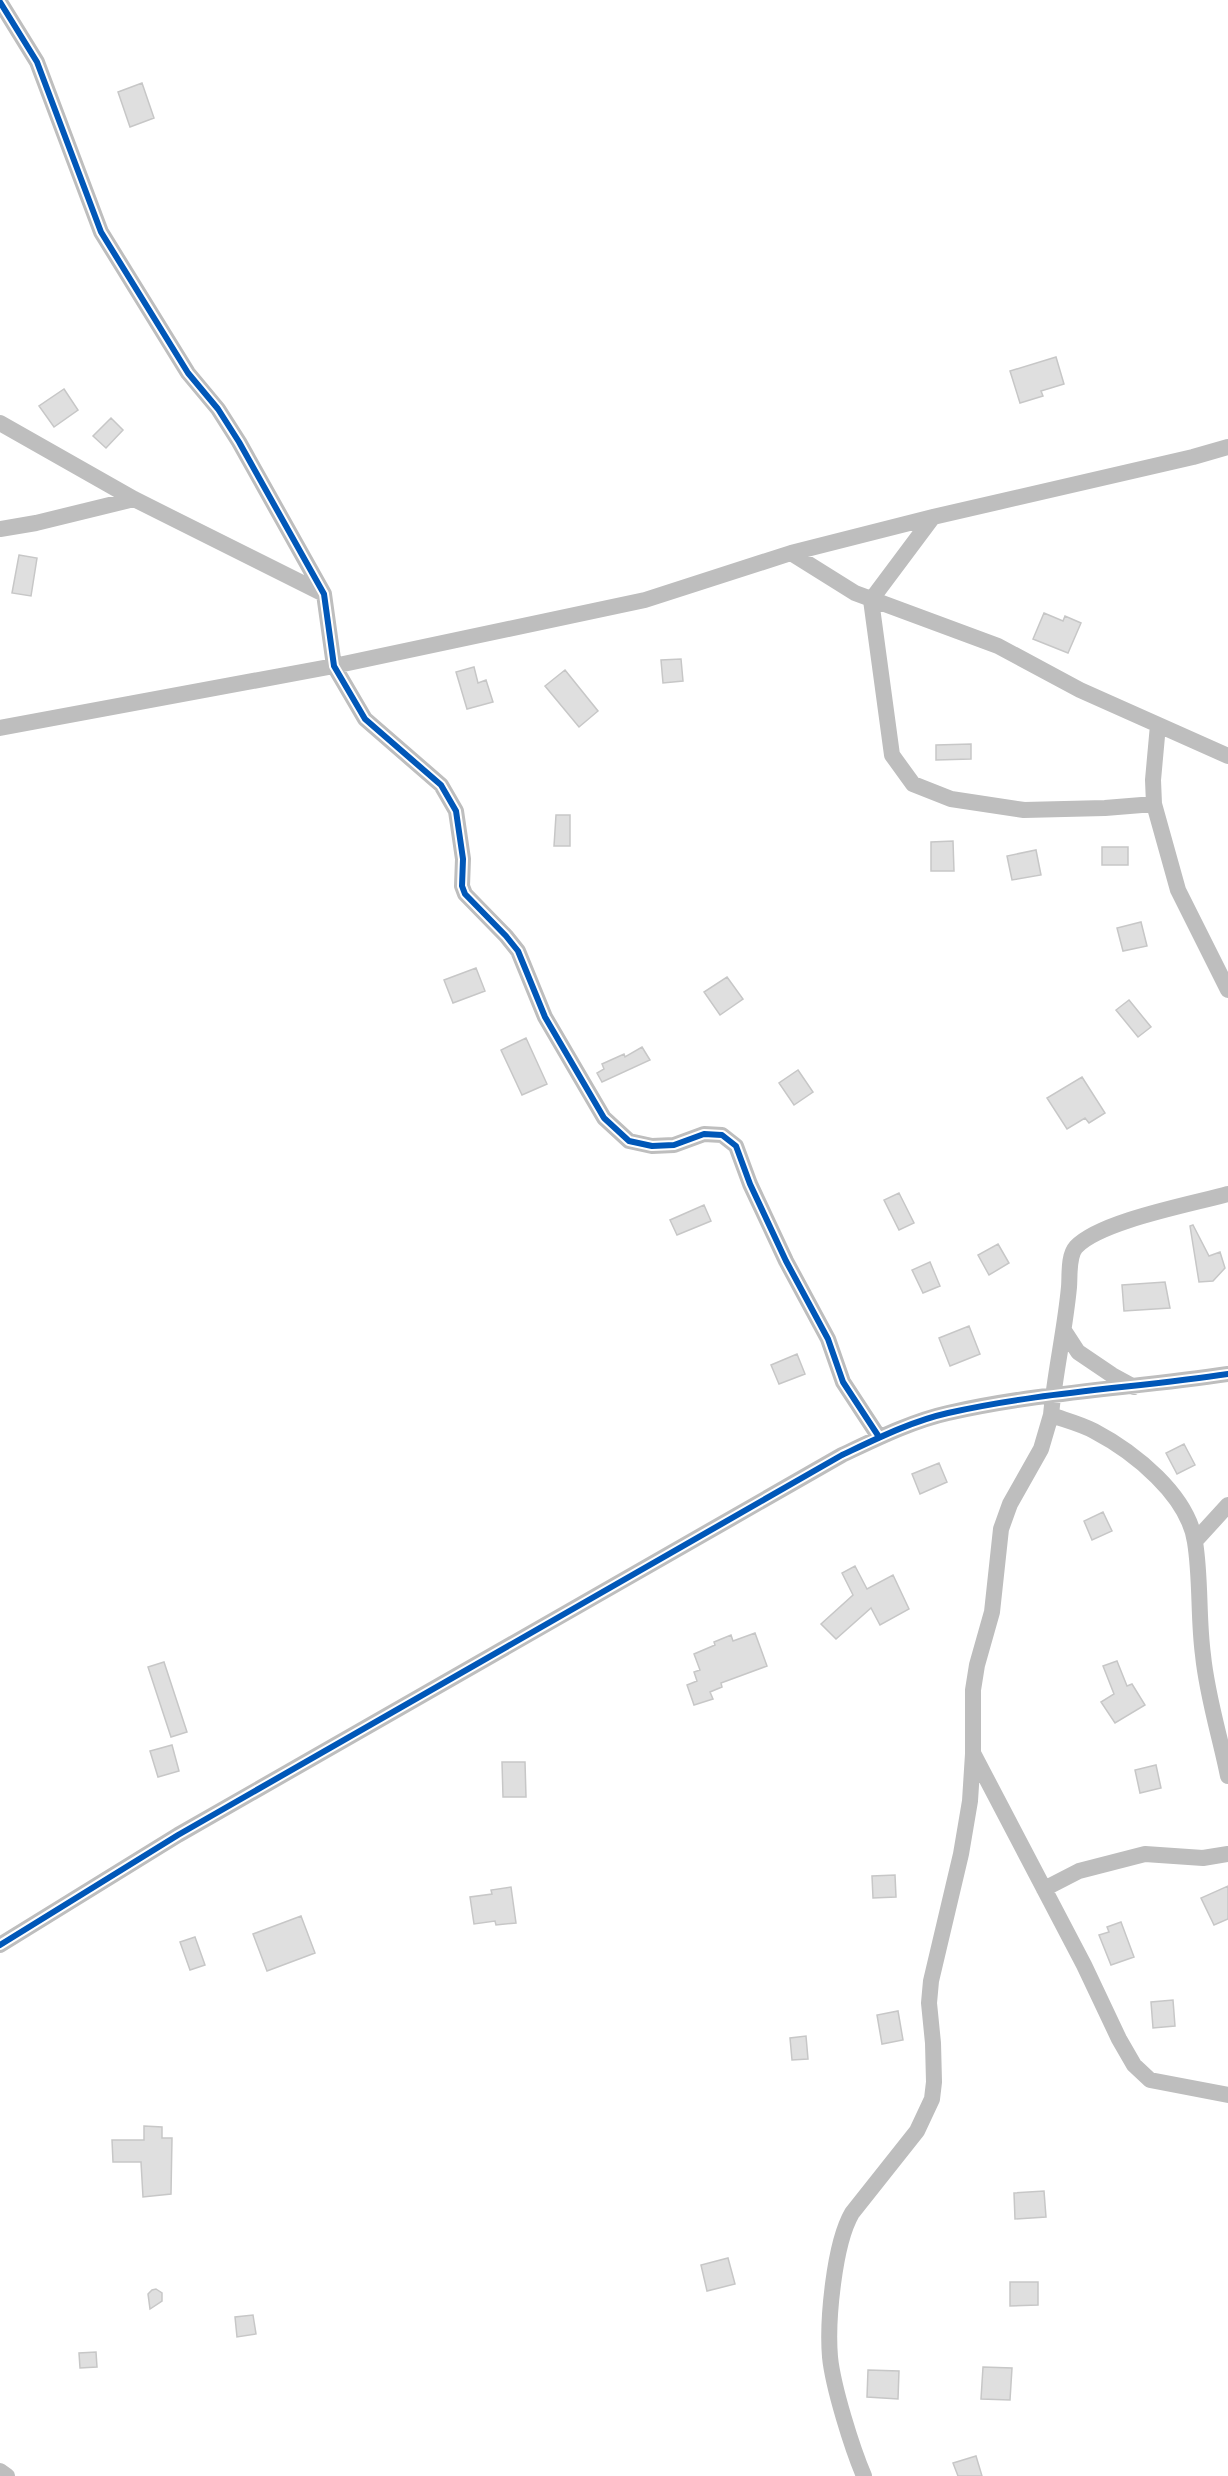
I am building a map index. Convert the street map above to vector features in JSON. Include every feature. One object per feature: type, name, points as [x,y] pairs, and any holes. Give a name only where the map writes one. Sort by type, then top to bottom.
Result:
[{"type":"street","points":[[0,2],[6,21],[37,62],[101,232],[188,373],[218,409],[239,442],[324,594],[334,666],[365,719],[441,785],[456,811],[463,860],[462,886],[465,894],[518,951],[545,1017],[604,1118],[629,1141],[652,1146],[674,1145],[704,1134],[722,1135],[736,1146],[750,1184],[786,1261],[828,1339],[843,1382],[879,1437]]},
{"type":"street","points":[[0,423],[134,499],[324,594]]},
{"type":"street","points":[[0,728],[334,666],[645,600],[791,553],[933,517],[1193,458],[1228,447]]},
{"type":"street","points":[[0,529],[36,523],[134,499]]},
{"type":"street","points":[[933,517],[871,600],[892,755],[913,784],[951,799],[1024,810],[1154,804]]},
{"type":"street","points":[[791,553],[855,593],[998,646],[1080,690],[1228,756]]},
{"type":"street","points":[[1158,725],[1153,780],[1154,804],[1178,890],[1228,990]]},
{"type":"street","points":[[864,2476],[830,2359],[834,2283],[846,2224],[852,2213],[917,2131],[932,2099],[933,2043],[928,2003],[931,1981],[961,1854],[970,1801],[973,1690],[977,1665],[994,1603],[1001,1529],[1010,1504],[1041,1449],[1052,1415],[1053,1396],[1065,1332],[1071,1263],[1075,1248],[1086,1239],[1114,1226],[1228,1194]]},
{"type":"street","points":[[1065,1332],[1078,1352],[1134,1387]]},
{"type":"street","points":[[0,1945],[189,1829],[842,1455],[879,1437],[946,1413],[1053,1396],[1228,1374]]},
{"type":"street","points":[[1052,1415],[1092,1430],[1120,1446],[1150,1470],[1179,1503],[1189,1520],[1195,1541],[1204,1666],[1228,1776]]},
{"type":"street","points":[[1195,1541],[1228,1505]]},
{"type":"street","points":[[973,1754],[1134,2065],[1142,2075],[1150,2080],[1228,2095]]},
{"type":"street","points":[[1044,1889],[1079,1871],[1145,1854],[1203,1858],[1228,1854]]},
{"type":"street","points":[[0,2471],[6,2476]]},
{"type":"building","points":[[142,83],[154,118],[130,127],[118,92]]},
{"type":"building","points":[[1056,357],[1064,384],[1041,391],[1043,396],[1020,403],[1010,371]]},
{"type":"building","points":[[64,389],[78,410],[54,427],[39,406]]},
{"type":"building","points":[[111,418],[123,430],[106,448],[93,436]]},
{"type":"building","points":[[19,555],[37,558],[31,596],[12,593]]},
{"type":"building","points":[[1044,613],[1063,621],[1065,616],[1081,623],[1068,653],[1033,639]]},
{"type":"building","points":[[681,659],[683,681],[663,683],[661,660]]},
{"type":"building","points":[[474,667],[478,683],[486,680],[493,702],[467,709],[456,672]]},
{"type":"building","points":[[565,670],[598,711],[579,727],[545,686]]},
{"type":"building","points":[[971,744],[971,759],[936,760],[936,745]]},
{"type":"building","points":[[556,815],[570,815],[570,846],[554,846]]},
{"type":"building","points":[[953,841],[954,871],[931,871],[931,842]]},
{"type":"building","points":[[1102,847],[1128,847],[1128,865],[1102,865]]},
{"type":"building","points":[[1036,850],[1041,875],[1012,880],[1007,856]]},
{"type":"building","points":[[1141,922],[1147,946],[1123,951],[1117,928]]},
{"type":"building","points":[[476,968],[485,991],[453,1003],[444,980]]},
{"type":"building","points":[[727,977],[743,999],[720,1015],[704,992]]},
{"type":"building","points":[[1129,1000],[1151,1027],[1138,1037],[1116,1010]]},
{"type":"building","points":[[526,1038],[547,1084],[522,1095],[501,1050]]},
{"type":"building","points":[[642,1047],[650,1060],[602,1082],[597,1073],[604,1069],[602,1064],[624,1054],[625,1057]]},
{"type":"building","points":[[798,1070],[813,1092],[794,1105],[779,1083]]},
{"type":"building","points":[[1082,1077],[1105,1113],[1089,1123],[1085,1118],[1067,1129],[1047,1098]]},
{"type":"building","points":[[899,1193],[914,1223],[899,1230],[884,1200]]},
{"type":"building","points":[[704,1205],[711,1221],[677,1235],[670,1220]]},
{"type":"building","points":[[1193,1225],[1209,1256],[1220,1252],[1225,1268],[1213,1281],[1199,1282],[1190,1226]]},
{"type":"building","points":[[998,1244],[1009,1263],[989,1275],[978,1255]]},
{"type":"building","points":[[930,1262],[940,1286],[923,1293],[912,1270]]},
{"type":"building","points":[[1165,1282],[1170,1308],[1124,1311],[1122,1285]]},
{"type":"building","points":[[969,1326],[980,1354],[950,1366],[939,1338]]},
{"type":"building","points":[[797,1354],[805,1374],[779,1384],[771,1365]]},
{"type":"building","points":[[1184,1444],[1195,1465],[1177,1474],[1166,1453]]},
{"type":"building","points":[[939,1463],[947,1482],[920,1494],[912,1474]]},
{"type":"building","points":[[1103,1512],[1112,1531],[1092,1540],[1084,1521]]},
{"type":"building","points":[[855,1566],[867,1589],[893,1575],[909,1609],[880,1625],[871,1608],[836,1639],[821,1624],[853,1595],[842,1573]]},
{"type":"building","points":[[755,1633],[767,1666],[721,1683],[722,1687],[710,1692],[713,1699],[694,1705],[687,1685],[697,1681],[694,1672],[700,1670],[694,1654],[731,1635],[733,1641]]},
{"type":"building","points":[[1117,1661],[1127,1686],[1132,1684],[1145,1705],[1115,1723],[1101,1702],[1114,1694],[1103,1666]]},
{"type":"building","points":[[164,1662],[187,1732],[171,1737],[148,1667]]},
{"type":"building","points":[[172,1745],[179,1771],[158,1777],[150,1751]]},
{"type":"building","points":[[502,1762],[525,1762],[526,1797],[503,1797]]},
{"type":"building","points":[[1156,1765],[1161,1788],[1140,1793],[1135,1770]]},
{"type":"building","points":[[895,1875],[896,1897],[873,1898],[872,1876]]},
{"type":"building","points":[[1228,1886],[1228,1919],[1214,1925],[1201,1898]]},
{"type":"building","points":[[511,1887],[516,1923],[496,1925],[495,1921],[474,1924],[470,1897],[492,1894],[491,1890]]},
{"type":"building","points":[[301,1916],[315,1953],[267,1971],[253,1934]]},
{"type":"building","points":[[1121,1922],[1134,1957],[1111,1965],[1099,1935],[1109,1932],[1107,1927]]},
{"type":"building","points":[[195,1937],[205,1965],[190,1970],[180,1942]]},
{"type":"building","points":[[1173,2000],[1175,2026],[1153,2028],[1151,2002]]},
{"type":"building","points":[[898,2011],[903,2040],[882,2044],[877,2015]]},
{"type":"building","points":[[806,2036],[808,2059],[792,2060],[790,2038]]},
{"type":"building","points":[[144,2126],[162,2127],[162,2138],[172,2138],[171,2194],[143,2197],[141,2162],[113,2162],[112,2140],[144,2140]]},
{"type":"building","points":[[1044,2191],[1046,2217],[1015,2219],[1014,2193]]},
{"type":"building","points":[[728,2258],[735,2284],[707,2291],[701,2265]]},
{"type":"building","points":[[1010,2282],[1038,2282],[1038,2305],[1010,2306]]},
{"type":"building","points":[[156,2289],[162,2293],[162,2301],[150,2309],[148,2294]]},
{"type":"building","points":[[253,2315],[256,2334],[237,2337],[235,2317]]},
{"type":"building","points":[[96,2352],[97,2367],[80,2368],[79,2353]]},
{"type":"building","points":[[983,2367],[1012,2368],[1010,2400],[981,2399]]},
{"type":"building","points":[[868,2370],[899,2371],[898,2399],[867,2397]]},
{"type":"building","points":[[976,2456],[982,2476],[958,2476],[953,2463]]},
{"type":"cycle path","points":[[0,2],[37,62],[101,232],[188,373],[218,409],[239,442],[324,594],[334,666],[365,719],[441,785],[456,811],[463,859],[462,886],[465,894],[518,951],[545,1017],[604,1118],[629,1141],[652,1146],[674,1145],[704,1134],[722,1135],[736,1146],[750,1184],[786,1261],[828,1339],[843,1382],[879,1437]]},
{"type":"cycle path","points":[[0,1945],[178,1835],[842,1455],[894,1431],[948,1413],[1017,1400],[1228,1374]]}]
